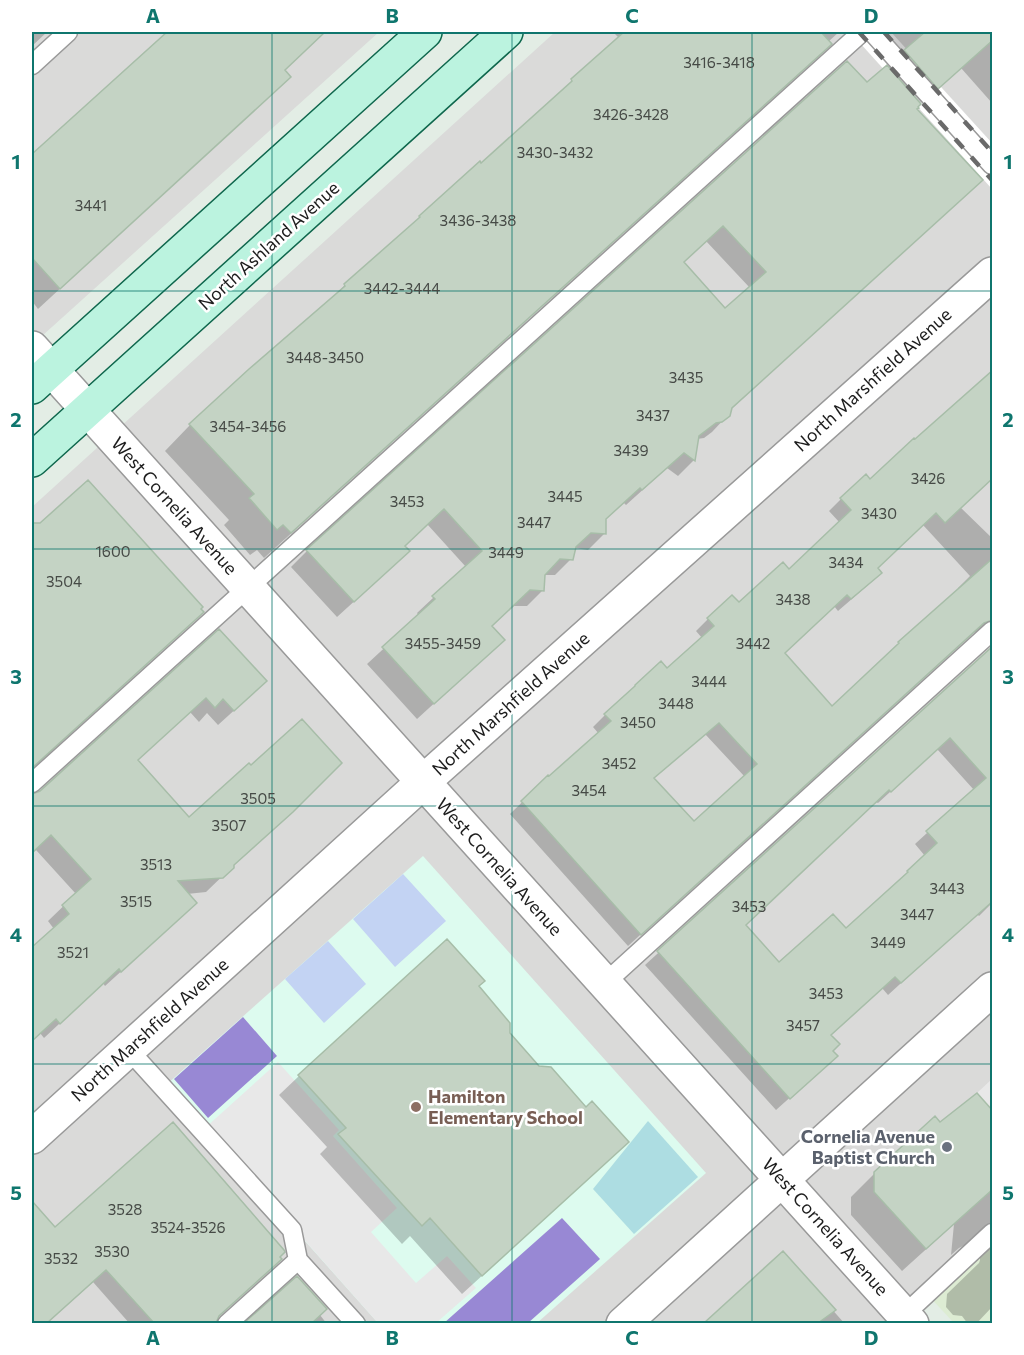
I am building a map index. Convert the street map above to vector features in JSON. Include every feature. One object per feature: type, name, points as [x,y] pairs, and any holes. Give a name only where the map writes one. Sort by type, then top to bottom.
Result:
[{"type":"main road","points":[[38,368],[424,32]]},
{"type":"main road","name":"North Ashland Avenue","points":[[32,460],[506,32]]},
{"type":"street","name":"North Marshfield Avenue","points":[[32,1137],[423,782],[993,274]]},
{"type":"street","name":"West Cornelia Avenue","points":[[38,368],[87,410],[908,1319]]},
{"type":"street","points":[[622,1323],[989,998]]},
{"type":"lane","points":[[32,65],[68,32]]},
{"type":"lane","points":[[32,783],[862,32]]},
{"type":"lane","points":[[872,32],[993,165]]},
{"type":"lane","points":[[605,983],[993,631]]},
{"type":"lane","points":[[128,1049],[292,1230],[298,1260],[334,1287],[356,1323]]},
{"type":"lane","points":[[908,1319],[993,1233]]},
{"type":"lane","points":[[227,1323],[298,1260]]},
{"type":"shaded area","points":[[32,32],[379,32],[32,345]]},
{"type":"shaded area","points":[[555,32],[992,32],[992,1233],[904,1314],[912,1323],[32,1323],[32,507]]},
{"type":"shaded area","name":"Hamilton Elementary School","points":[[423,856],[706,1173],[537,1323],[378,1323],[166,1085]]},
{"type":"shaded area","points":[[403,874],[446,921],[395,967],[353,919]]},
{"type":"shaded area","points":[[328,941],[366,984],[324,1023],[285,979]]},
{"type":"shaded area","points":[[243,1017],[277,1056],[208,1118],[174,1079]]},
{"type":"shaded area","points":[[278,1062],[339,1130],[333,1136],[397,1208],[371,1232],[416,1283],[447,1256],[476,1288],[436,1323],[378,1323],[205,1128]]},
{"type":"shaded area","points":[[992,1079],[992,1111],[977,1093]]},
{"type":"shaded area","points":[[648,1121],[698,1177],[634,1234],[593,1189]]},
{"type":"shaded area","points":[[562,1218],[600,1259],[528,1323],[444,1323]]},
{"type":"shaded area","points":[[992,1233],[992,1323],[954,1323],[927,1294]]},
{"type":"pier","points":[[850,32],[891,32],[992,143],[992,189]]},
{"type":"building","points":[[167,32],[325,32],[285,70],[291,77],[60,289],[32,258],[32,154]]},
{"type":"building","points":[[624,32],[821,32],[832,44],[291,533],[283,525],[277,530],[249,498],[254,494],[189,424],[345,286],[344,284]]},
{"type":"building","points":[[925,32],[993,32],[993,40],[938,89],[904,50]]},
{"type":"building","points":[[847,61],[867,82],[887,65],[921,104],[917,109],[983,180],[732,408],[730,416],[699,436],[695,461],[684,453],[606,519],[606,534],[591,533],[576,547],[573,560],[560,559],[545,575],[544,591],[530,590],[492,626],[505,640],[434,704],[382,647],[435,599],[432,596],[482,551],[444,509],[405,546],[410,551],[354,602],[306,550]],"holes":[[[723,226],[766,272],[725,308],[684,262]]]},
{"type":"building","points":[[993,370],[993,478],[945,523],[936,513],[878,568],[882,573],[851,599],[847,595],[785,653],[832,706],[898,642],[993,558],[993,620],[984,623],[641,935],[521,801],[611,721],[604,714],[661,661],[667,668],[714,626],[707,618],[732,595],[739,602],[783,562],[789,569],[851,510],[840,498],[866,474],[870,479]],"holes":[[[719,723],[757,764],[694,821],[654,778]]]},
{"type":"building","points":[[88,480],[203,607],[201,609],[204,612],[32,768],[32,523],[40,523]]},
{"type":"building","points":[[219,629],[267,681],[234,711],[223,699],[215,708],[206,698],[138,760],[189,817],[302,719],[342,763],[223,878],[178,881],[197,903],[121,972],[119,969],[60,1024],[56,1019],[32,1041],[32,947],[69,914],[62,905],[91,879],[51,835],[32,853],[32,794],[40,791]]},
{"type":"building","points":[[993,646],[993,901],[901,983],[895,977],[831,1035],[840,1044],[833,1051],[838,1056],[790,1099],[657,951]],"holes":[[[950,738],[986,778],[926,831],[937,843],[846,928],[833,914],[779,962],[746,925],[889,790],[891,792]]]},
{"type":"building","points":[[447,939],[485,981],[479,986],[510,1023],[510,1033],[539,1066],[551,1067],[586,1107],[592,1101],[629,1142],[482,1276],[430,1218],[422,1226],[338,1134],[346,1128],[298,1075]]},
{"type":"building","name":"Cornelia Avenue Baptist Church","points":[[977,1093],[993,1111],[993,1189],[926,1249],[874,1192],[874,1172],[935,1116],[940,1122]]},
{"type":"building","points":[[173,1122],[284,1250],[285,1252],[280,1257],[282,1259],[219,1316],[216,1323],[154,1323],[106,1270],[47,1323],[32,1323],[32,1201],[55,1227]]},
{"type":"building","points":[[783,1251],[836,1310],[818,1323],[704,1323]]},
{"type":"building","points":[[297,1276],[327,1309],[312,1323],[244,1323]]},
{"type":"railway","points":[[859,32],[992,180]]},
{"type":"railway","points":[[884,32],[992,152]]},
{"type":"place","name":"Hamilton Elementary School","points":[[416,1107]]},
{"type":"place","name":"Cornelia Avenue Baptist Church","points":[[947,1147]]}]
